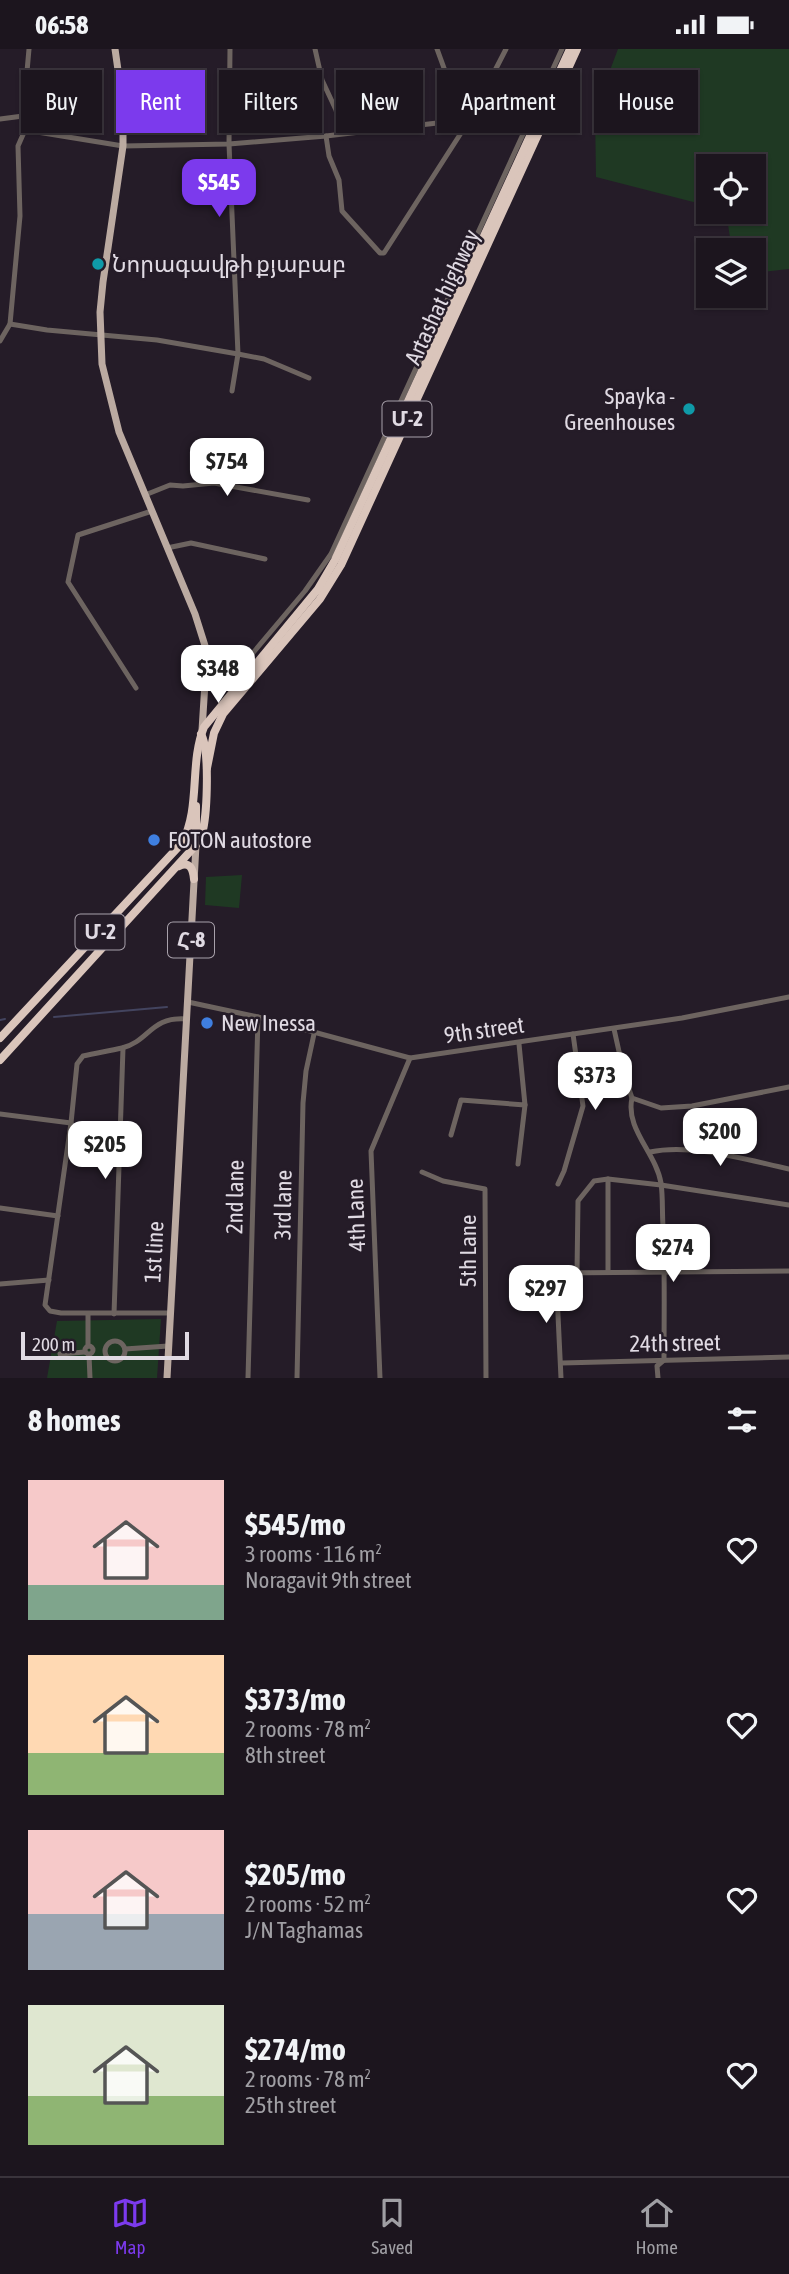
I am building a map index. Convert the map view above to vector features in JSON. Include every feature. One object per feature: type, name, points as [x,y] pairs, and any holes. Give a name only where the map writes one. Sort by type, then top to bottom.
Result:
[{"type":"highway","name":"Artashat highway","points":[[201,734],[212,715],[318,589],[335,560],[570,49]]},
{"type":"highway","name":"Artashat highway","points":[[207,768],[214,733],[223,714],[320,599],[341,565],[577,49]]},
{"type":"highway","name":"Մ-2","points":[[0,1060],[196,845],[203,829],[207,768],[205,744],[201,734]]},
{"type":"highway","name":"Մ-2","points":[[196,845],[195,791],[201,734]]},
{"type":"highway","name":"Մ-2","points":[[0,1038],[177,850],[187,830],[195,791]]},
{"type":"highway","points":[[174,870],[187,864],[192,868],[194,879]]},
{"type":"main road","points":[[115,49],[123,105],[123,146],[103,282],[102,364],[119,432],[195,614],[207,652],[201,734]]},
{"type":"main road","name":"Հ-8","points":[[188,1002],[196,845]]},
{"type":"main road","name":"1st line","points":[[167,1378],[188,1002]]},
{"type":"street","points":[[27,70],[29,49]]},
{"type":"street","points":[[230,49],[229,143],[238,354],[232,391]]},
{"type":"street","points":[[315,49],[322,80],[336,110]]},
{"type":"street","points":[[437,49],[446,70]]},
{"type":"street","points":[[494,70],[506,49]]},
{"type":"street","name":"Artashat highway","points":[[552,70],[562,49]]},
{"type":"street","points":[[0,119],[21,116]]},
{"type":"street","points":[[0,341],[10,324],[20,216],[18,146],[24,133]]},
{"type":"street","points":[[43,133],[123,146],[229,143],[342,133]]},
{"type":"street","points":[[326,136],[329,156],[339,180],[342,211],[380,253],[384,253],[459,133]]},
{"type":"street","name":"Artashat highway","points":[[206,674],[215,687],[226,685],[305,591],[331,554],[523,133]]},
{"type":"street","points":[[0,308],[10,311]]},
{"type":"street","points":[[10,324],[157,340],[238,354],[264,359],[309,378]]},
{"type":"street","points":[[145,495],[170,485],[214,483],[309,500]]},
{"type":"street","points":[[136,688],[68,582],[78,535],[152,511]]},
{"type":"street","points":[[167,548],[191,543],[265,559]]},
{"type":"street","name":"9th street","points":[[188,1002],[258,1017],[410,1058],[614,1029],[789,997]]},
{"type":"street","name":"2nd lane","points":[[248,1378],[258,1017]]},
{"type":"street","points":[[170,1313],[88,1314],[50,1311],[45,1305],[77,1065],[83,1056],[123,1048],[161,1022],[176,1018],[187,1019]]},
{"type":"street","points":[[614,1029],[632,1098],[631,1115],[639,1136],[657,1167],[661,1185],[665,1271],[664,1360],[657,1366],[658,1378]]},
{"type":"street","name":"3rd lane","points":[[297,1378],[303,1103],[314,1034]]},
{"type":"street","points":[[558,1184],[583,1106],[573,1034]]},
{"type":"street","points":[[517,1164],[525,1105],[519,1044]]},
{"type":"street","points":[[114,1314],[123,1048]]},
{"type":"street","name":"4th Lane","points":[[380,1378],[372,1151],[410,1058]]},
{"type":"street","points":[[632,1098],[661,1108],[692,1106],[789,1087]]},
{"type":"street","points":[[451,1135],[461,1100],[525,1105]]},
{"type":"street","points":[[0,1114],[71,1123]]},
{"type":"street","points":[[650,1152],[667,1148],[722,1155],[789,1169]]},
{"type":"street","name":"5th Lane","points":[[422,1172],[443,1181],[485,1189],[486,1378]]},
{"type":"street","points":[[608,1178],[608,1272]]},
{"type":"street","points":[[577,1272],[578,1201],[594,1181],[608,1178],[789,1205]]},
{"type":"street","points":[[0,1208],[58,1216]]},
{"type":"street","points":[[561,1378],[556,1273],[789,1271]]},
{"type":"street","points":[[0,1284],[48,1280]]},
{"type":"street","points":[[88,1314],[90,1378]]},
{"type":"street","points":[[112,1341],[122,1343],[125,1349],[122,1358],[116,1360],[107,1357],[105,1351],[112,1341]]},
{"type":"street","points":[[125,1349],[169,1346]]},
{"type":"street","points":[[60,1354],[105,1351]]},
{"type":"street","name":"24th street","points":[[562,1363],[789,1357]]},
{"type":"green space","points":[[618,49],[789,49],[789,269],[766,272],[766,238],[730,238],[728,224],[766,224],[766,154],[696,154],[696,203],[596,177],[595,133],[698,133],[698,70],[610,70]]},
{"type":"green space","points":[[242,875],[239,908],[205,905],[206,877]]},
{"type":"green space","points":[[161,1319],[157,1378],[47,1378],[57,1321]]},
{"type":"waterway","points":[[196,683],[200,663]]},
{"type":"waterway","points":[[54,1017],[167,1007]]},
{"type":"waterway","points":[[0,1020],[5,1019]]},
{"type":"place","name":"Նորագավթի քյաբաբ","points":[[98,264]]},
{"type":"place","name":"Spayka - Greenhouses","points":[[689,409]]},
{"type":"place","name":"FOTON autostore","points":[[154,840]]},
{"type":"place","name":"New Inessa","points":[[207,1023]]}]
